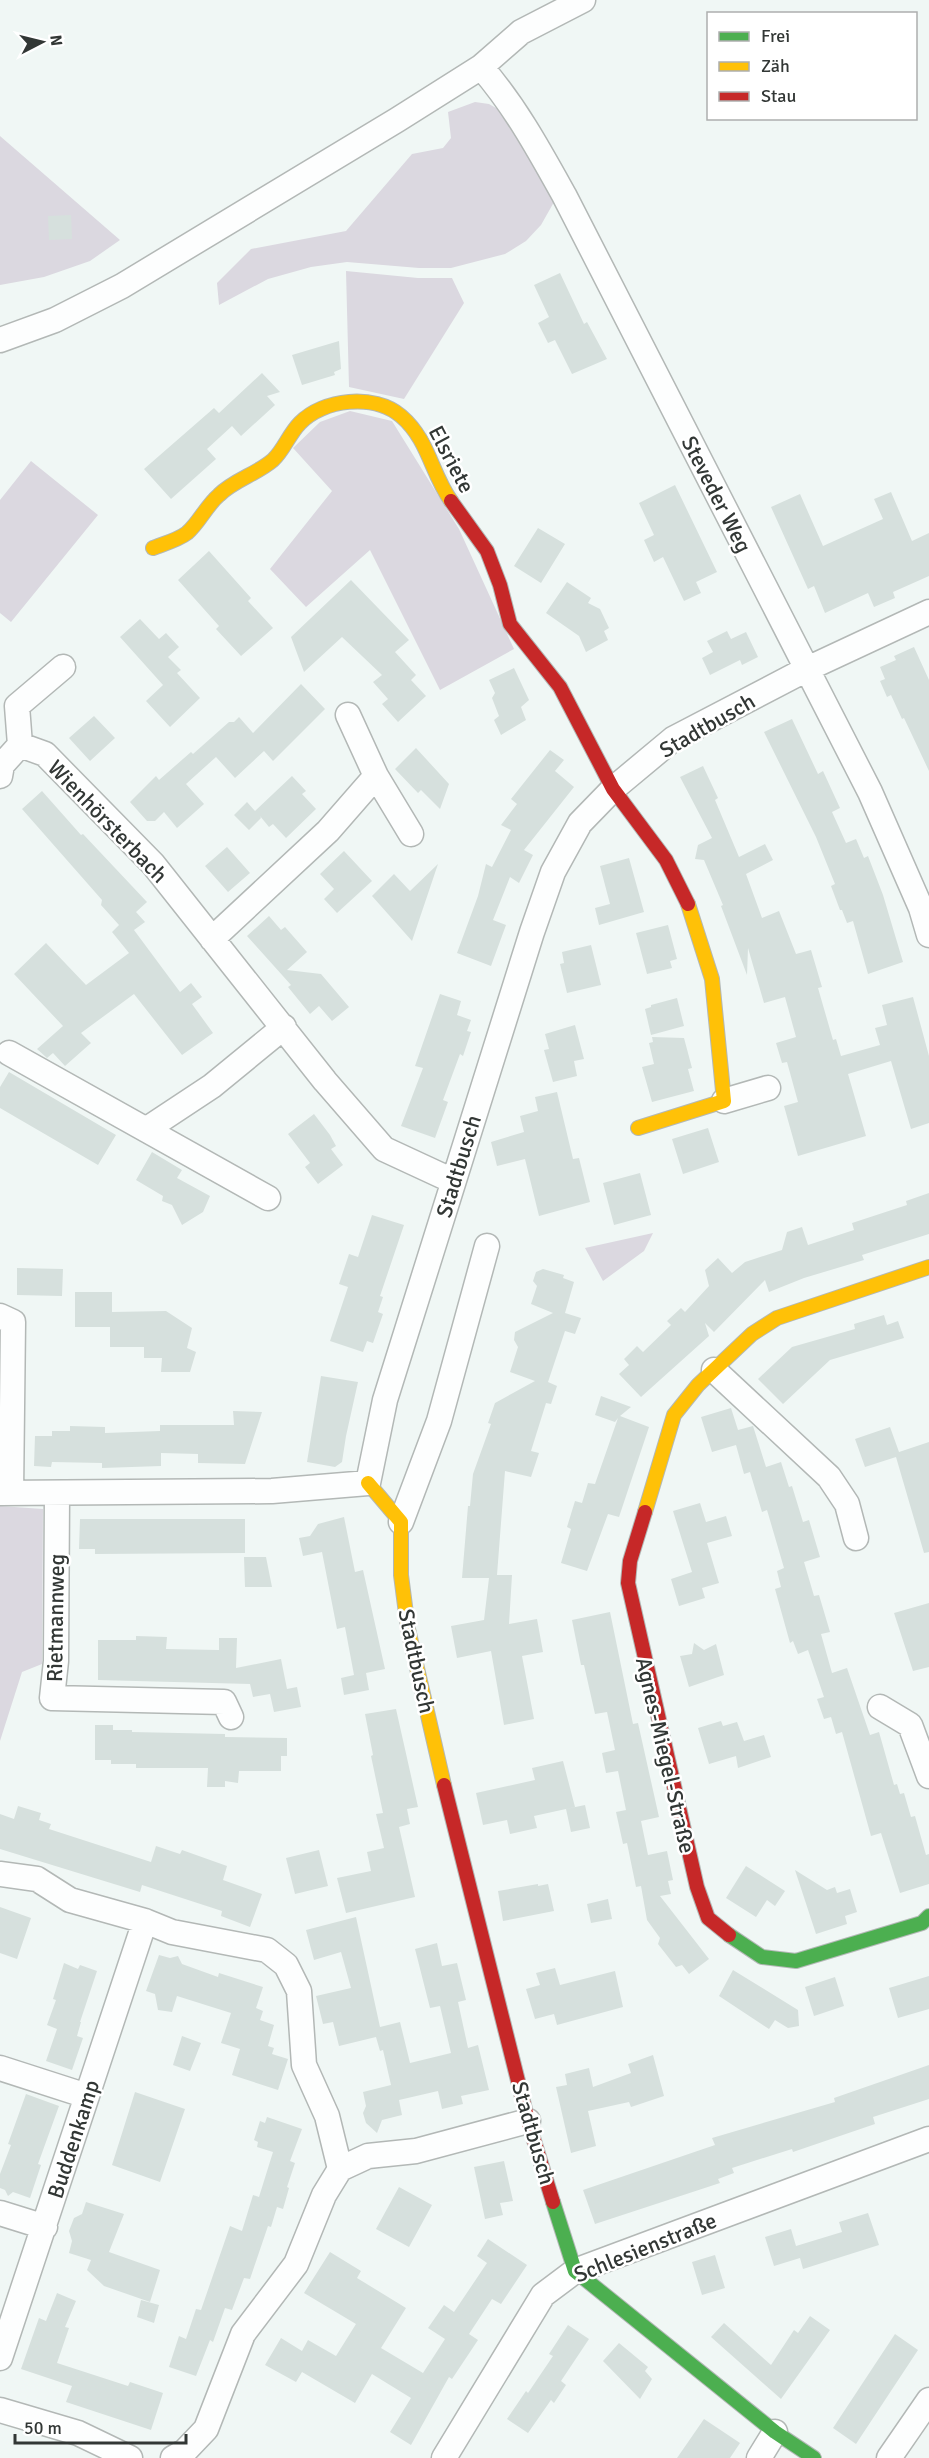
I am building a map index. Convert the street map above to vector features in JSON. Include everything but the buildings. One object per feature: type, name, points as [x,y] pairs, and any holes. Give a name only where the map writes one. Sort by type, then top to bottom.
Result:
[{"type":"street","points":[[0,340],[55,320],[122,286],[481,67],[521,32],[583,0]]},
{"type":"street","name":"Steveder Weg","points":[[481,67],[501,90],[523,122],[564,195],[870,792],[921,908],[929,935]]},
{"type":"street","name":"Elsriete","points":[[153,548],[186,534],[219,494],[273,460],[299,424],[315,410],[333,404],[358,402],[382,405],[400,415],[422,439],[444,491],[487,551],[500,585],[510,624],[560,687],[613,789]]},
{"type":"street","name":"Stadtbusch","points":[[368,1483],[385,1400],[532,932],[553,872],[580,823],[613,789],[673,739],[807,669],[928,615]]},
{"type":"street","points":[[0,776],[2,765],[20,745],[17,705],[63,667]]},
{"type":"street","points":[[348,715],[376,776],[411,834]]},
{"type":"street","name":"Wienhörsterbach","points":[[20,745],[45,754],[153,864],[325,1081],[384,1149],[453,1181]]},
{"type":"street","points":[[212,939],[328,831],[376,776]]},
{"type":"street","points":[[613,789],[666,860],[687,900],[712,979],[724,1101]]},
{"type":"street","points":[[147,1129],[212,1086],[284,1027]]},
{"type":"street","points":[[9,1053],[268,1198]]},
{"type":"street","points":[[638,1128],[768,1088]]},
{"type":"street","points":[[0,1316],[13,1322],[5,1493],[272,1491],[368,1483],[401,1522],[439,1421],[487,1246]]},
{"type":"street","name":"Agnes-Miegel-Straße","points":[[929,1267],[777,1318],[752,1334],[698,1385],[674,1415],[630,1561],[628,1583],[697,1887],[708,1918],[734,1939],[762,1957],[796,1961],[922,1923],[929,1916]]},
{"type":"street","points":[[714,1370],[829,1477],[847,1504],[856,1538]]},
{"type":"street","name":"Rietmannweg","points":[[57,1494],[56,1661],[52,1698],[224,1702],[231,1716]]},
{"type":"street","name":"Stadtbusch","points":[[401,1522],[401,1575],[408,1629],[460,1854],[528,2121],[575,2271]]},
{"type":"street","points":[[880,1707],[910,1725],[929,1776]]},
{"type":"street","points":[[0,1874],[37,1879],[70,1900],[145,1921],[172,1932],[267,1950],[286,1965],[299,1990],[304,2065],[327,2115],[340,2169]]},
{"type":"street","name":"Buddenkamp","points":[[0,2358],[145,1921]]},
{"type":"street","points":[[0,2068],[87,2096]]},
{"type":"street","points":[[173,2458],[185,2451],[206,2429],[243,2334],[296,2264],[324,2195],[340,2169],[368,2156],[416,2151],[528,2121]]},
{"type":"street","name":"Schlesienstraße","points":[[444,2458],[543,2295],[575,2271],[929,2139]]},
{"type":"street","points":[[0,2213],[45,2227]]},
{"type":"street","points":[[575,2271],[775,2432],[814,2458]]},
{"type":"street","points":[[889,2458],[929,2400]]},
{"type":"street","points":[[0,2410],[78,2433],[130,2458]]},
{"type":"street","points":[[759,2458],[775,2432]]},
{"type":"shaded area","points":[[475,102],[489,104],[503,112],[554,202],[541,225],[526,241],[505,254],[451,268],[419,268],[347,262],[311,267],[268,279],[219,305],[217,283],[251,249],[346,231],[412,154],[443,148],[451,138],[448,112]]},
{"type":"shaded area","points":[[0,136],[120,240],[90,261],[44,277],[0,285]]},
{"type":"shaded area","points":[[346,271],[418,278],[452,278],[464,303],[404,399],[349,387]]},
{"type":"shaded area","points":[[350,411],[392,421],[459,529],[514,649],[440,690],[370,550],[306,607],[270,569],[332,491],[293,448],[320,422]]},
{"type":"shaded area","points":[[31,461],[98,515],[11,622],[0,613],[0,500]]},
{"type":"shaded area","points":[[653,1233],[644,1251],[603,1281],[585,1248]]},
{"type":"shaded area","points":[[0,1506],[43,1509],[42,1664],[22,1672],[0,1741]]},
{"type":"traffic: fast","points":[[729,1935],[762,1957],[796,1961],[922,1923],[929,1916]]},
{"type":"traffic: fast","points":[[553,2202],[575,2271],[775,2432],[814,2458]]},
{"type":"traffic: slow","points":[[153,548],[187,533],[214,499],[273,460],[300,423],[310,415],[335,404],[349,402],[377,404],[401,416],[418,435],[451,501]]},
{"type":"traffic: slow","points":[[638,1128],[724,1101],[712,979],[688,904]]},
{"type":"traffic: slow","points":[[645,1512],[674,1415],[698,1385],[752,1334],[777,1318],[929,1267]]},
{"type":"traffic: slow","points":[[368,1483],[401,1522],[401,1575],[408,1629],[444,1785]]},
{"type":"traffic: jam","points":[[451,501],[487,551],[500,585],[510,624],[560,687],[613,789],[666,860],[688,904]]},
{"type":"traffic: jam","points":[[645,1512],[630,1561],[628,1583],[697,1887],[708,1918],[729,1935]]},
{"type":"traffic: jam","points":[[444,1785],[528,2121],[553,2202]]}]
